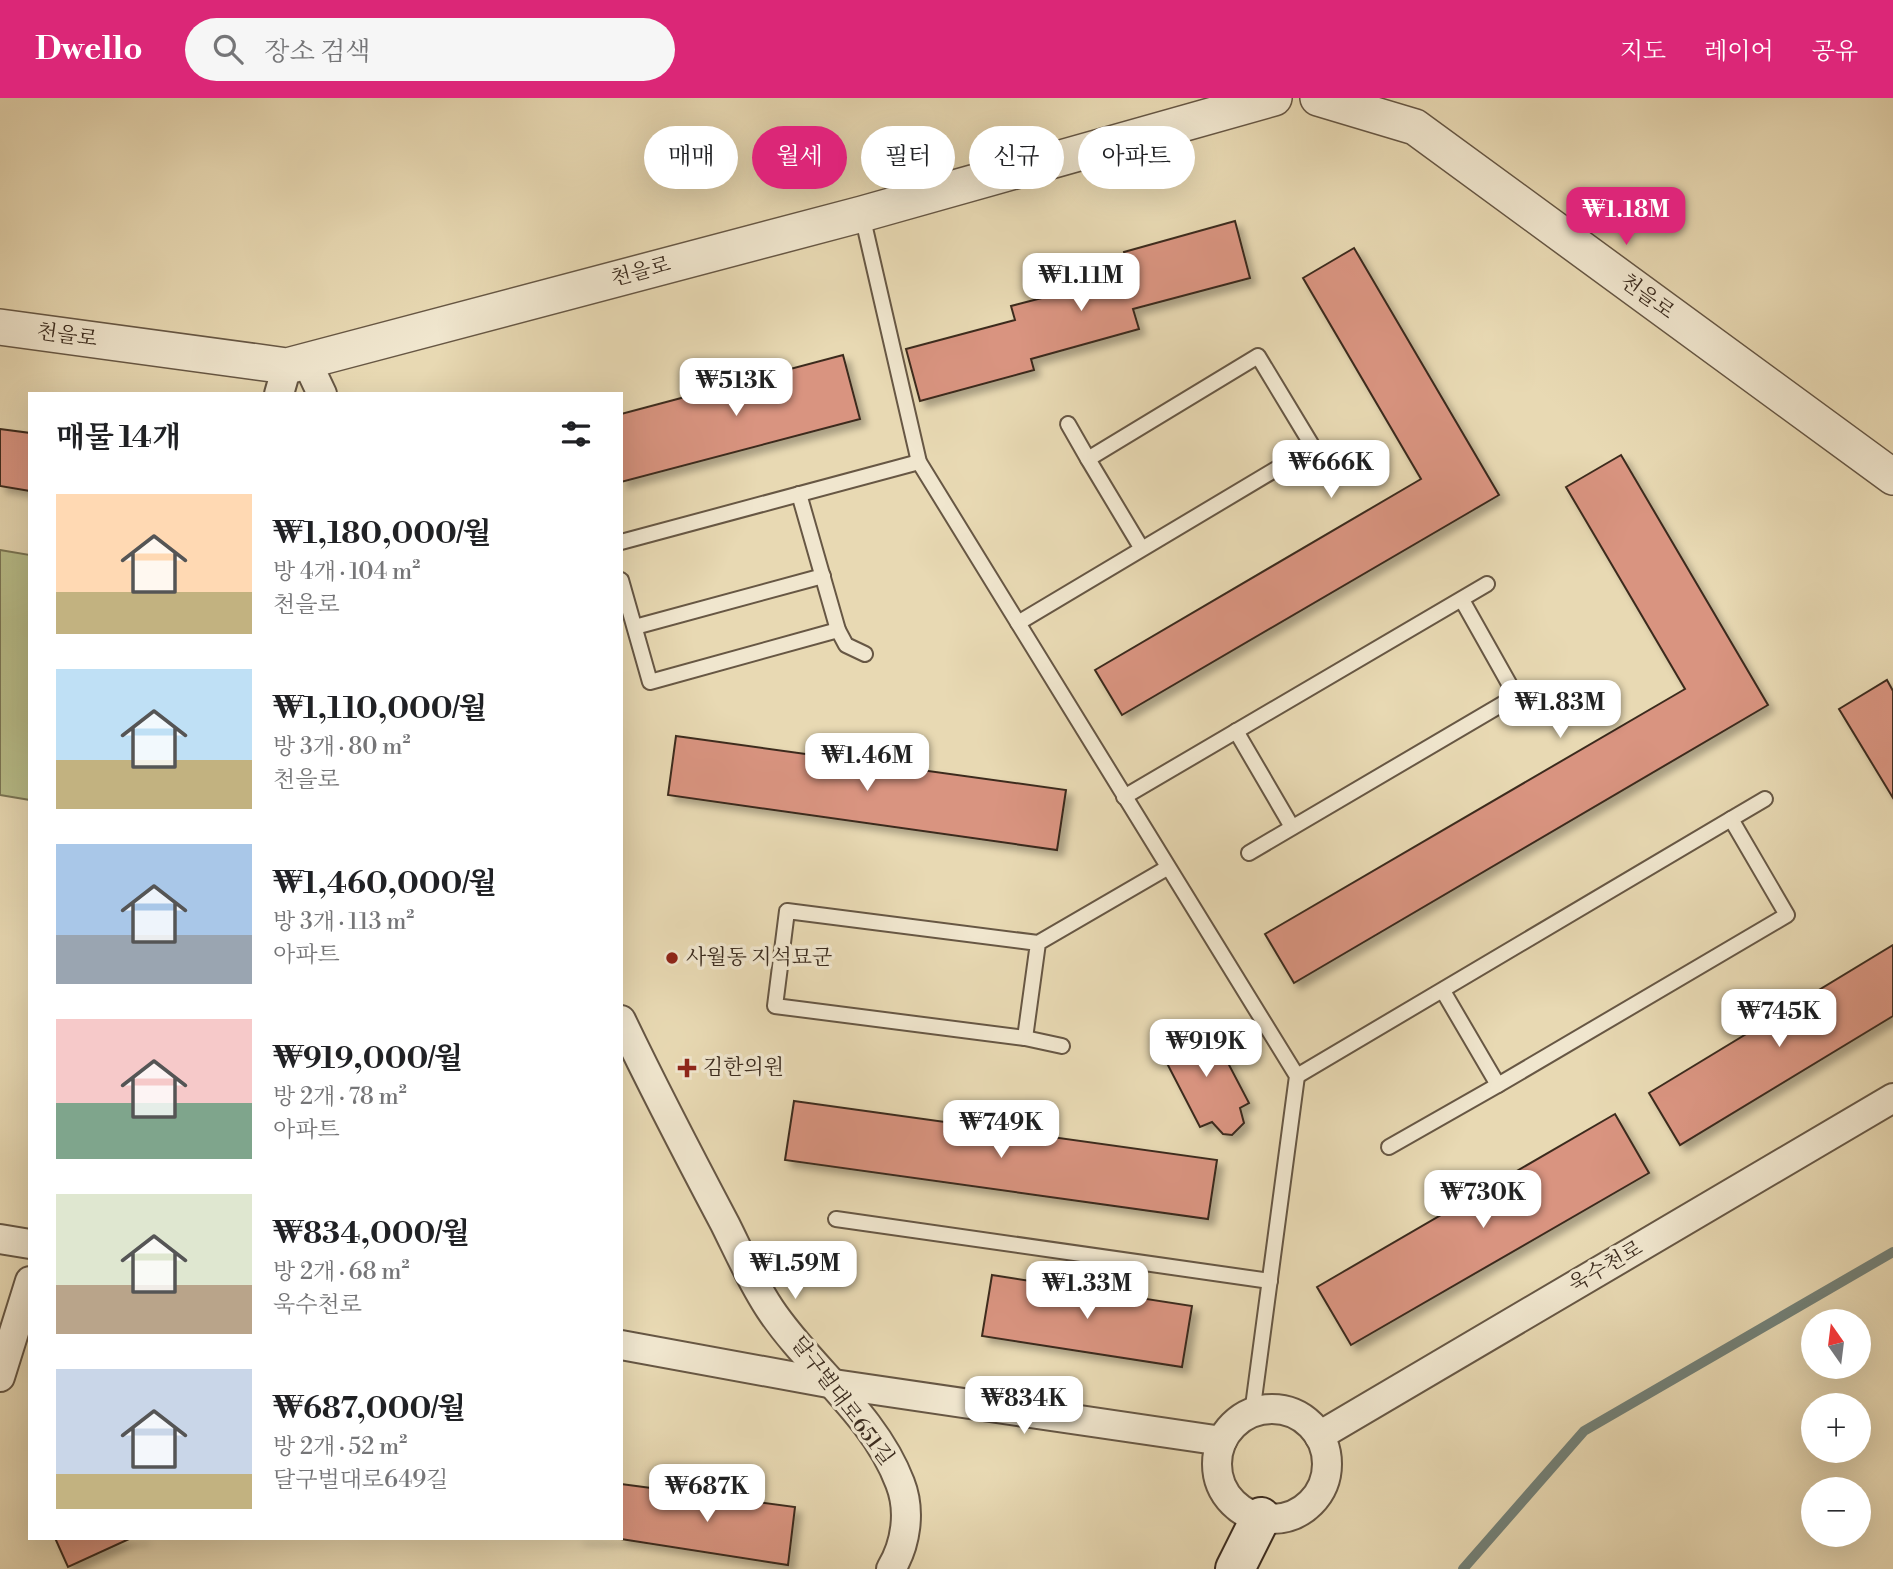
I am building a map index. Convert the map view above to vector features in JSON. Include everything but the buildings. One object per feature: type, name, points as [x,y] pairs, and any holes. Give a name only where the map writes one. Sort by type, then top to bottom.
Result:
[{"type":"main road","points":[[1235,1569],[1261,1517]]},
{"type":"street","name":"천을로","points":[[0,327],[290,373],[1274,98]]},
{"type":"street","name":"천을로","points":[[1318,98],[1415,127],[1893,477]]},
{"type":"street","points":[[290,373],[319,392]]},
{"type":"street","name":"달구벌대로651길","points":[[623,1024],[667,1115],[770,1309],[834,1384],[887,1456],[901,1485],[907,1519],[900,1553],[891,1569]]},
{"type":"street","name":"욱수천로","points":[[1319,1436],[1893,1098]]},
{"type":"street","points":[[0,1240],[28,1244]]},
{"type":"street","points":[[0,1377],[28,1287]]},
{"type":"street","points":[[623,1345],[834,1384],[1222,1441]]},
{"type":"street","points":[[1264,1410],[1282,1410],[1298,1416],[1319,1436],[1327,1459],[1326,1477],[1307,1507],[1291,1516],[1273,1519],[1238,1507],[1225,1494],[1218,1477],[1217,1458],[1222,1441],[1232,1426],[1264,1410]]},
{"type":"lane","points":[[862,214],[919,461],[1297,1076],[1252,1414]]},
{"type":"lane","points":[[1018,623],[1313,447],[1258,356],[1088,459]]},
{"type":"lane","points":[[1068,424],[1142,549]]},
{"type":"lane","points":[[623,541],[919,461]]},
{"type":"lane","points":[[799,494],[838,630],[846,645],[865,654]]},
{"type":"lane","points":[[635,627],[822,576]]},
{"type":"lane","points":[[1124,797],[1487,584]]},
{"type":"lane","points":[[623,587],[650,682],[838,630]]},
{"type":"lane","points":[[1249,853],[1516,696],[1462,600]]},
{"type":"lane","points":[[1236,732],[1292,827]]},
{"type":"lane","points":[[1297,1076],[1765,799]]},
{"type":"lane","points":[[1388,1147],[1787,915],[1731,819]]},
{"type":"lane","points":[[1062,1046],[1025,1038],[775,1006],[787,911],[1038,943],[1167,868]]},
{"type":"lane","points":[[1025,1038],[1038,943]]},
{"type":"lane","points":[[1443,991],[1498,1085]]},
{"type":"lane","points":[[836,1219],[1270,1281]]},
{"type":"green space","points":[[0,550],[28,555],[28,800],[0,795]]},
{"type":"waterway","points":[[1463,1569],[1584,1431],[1893,1252]]},
{"type":"place","name":"사월동 지석묘군","points":[[672,958]]},
{"type":"place","name":"김한의원","points":[[687,1068]]}]
